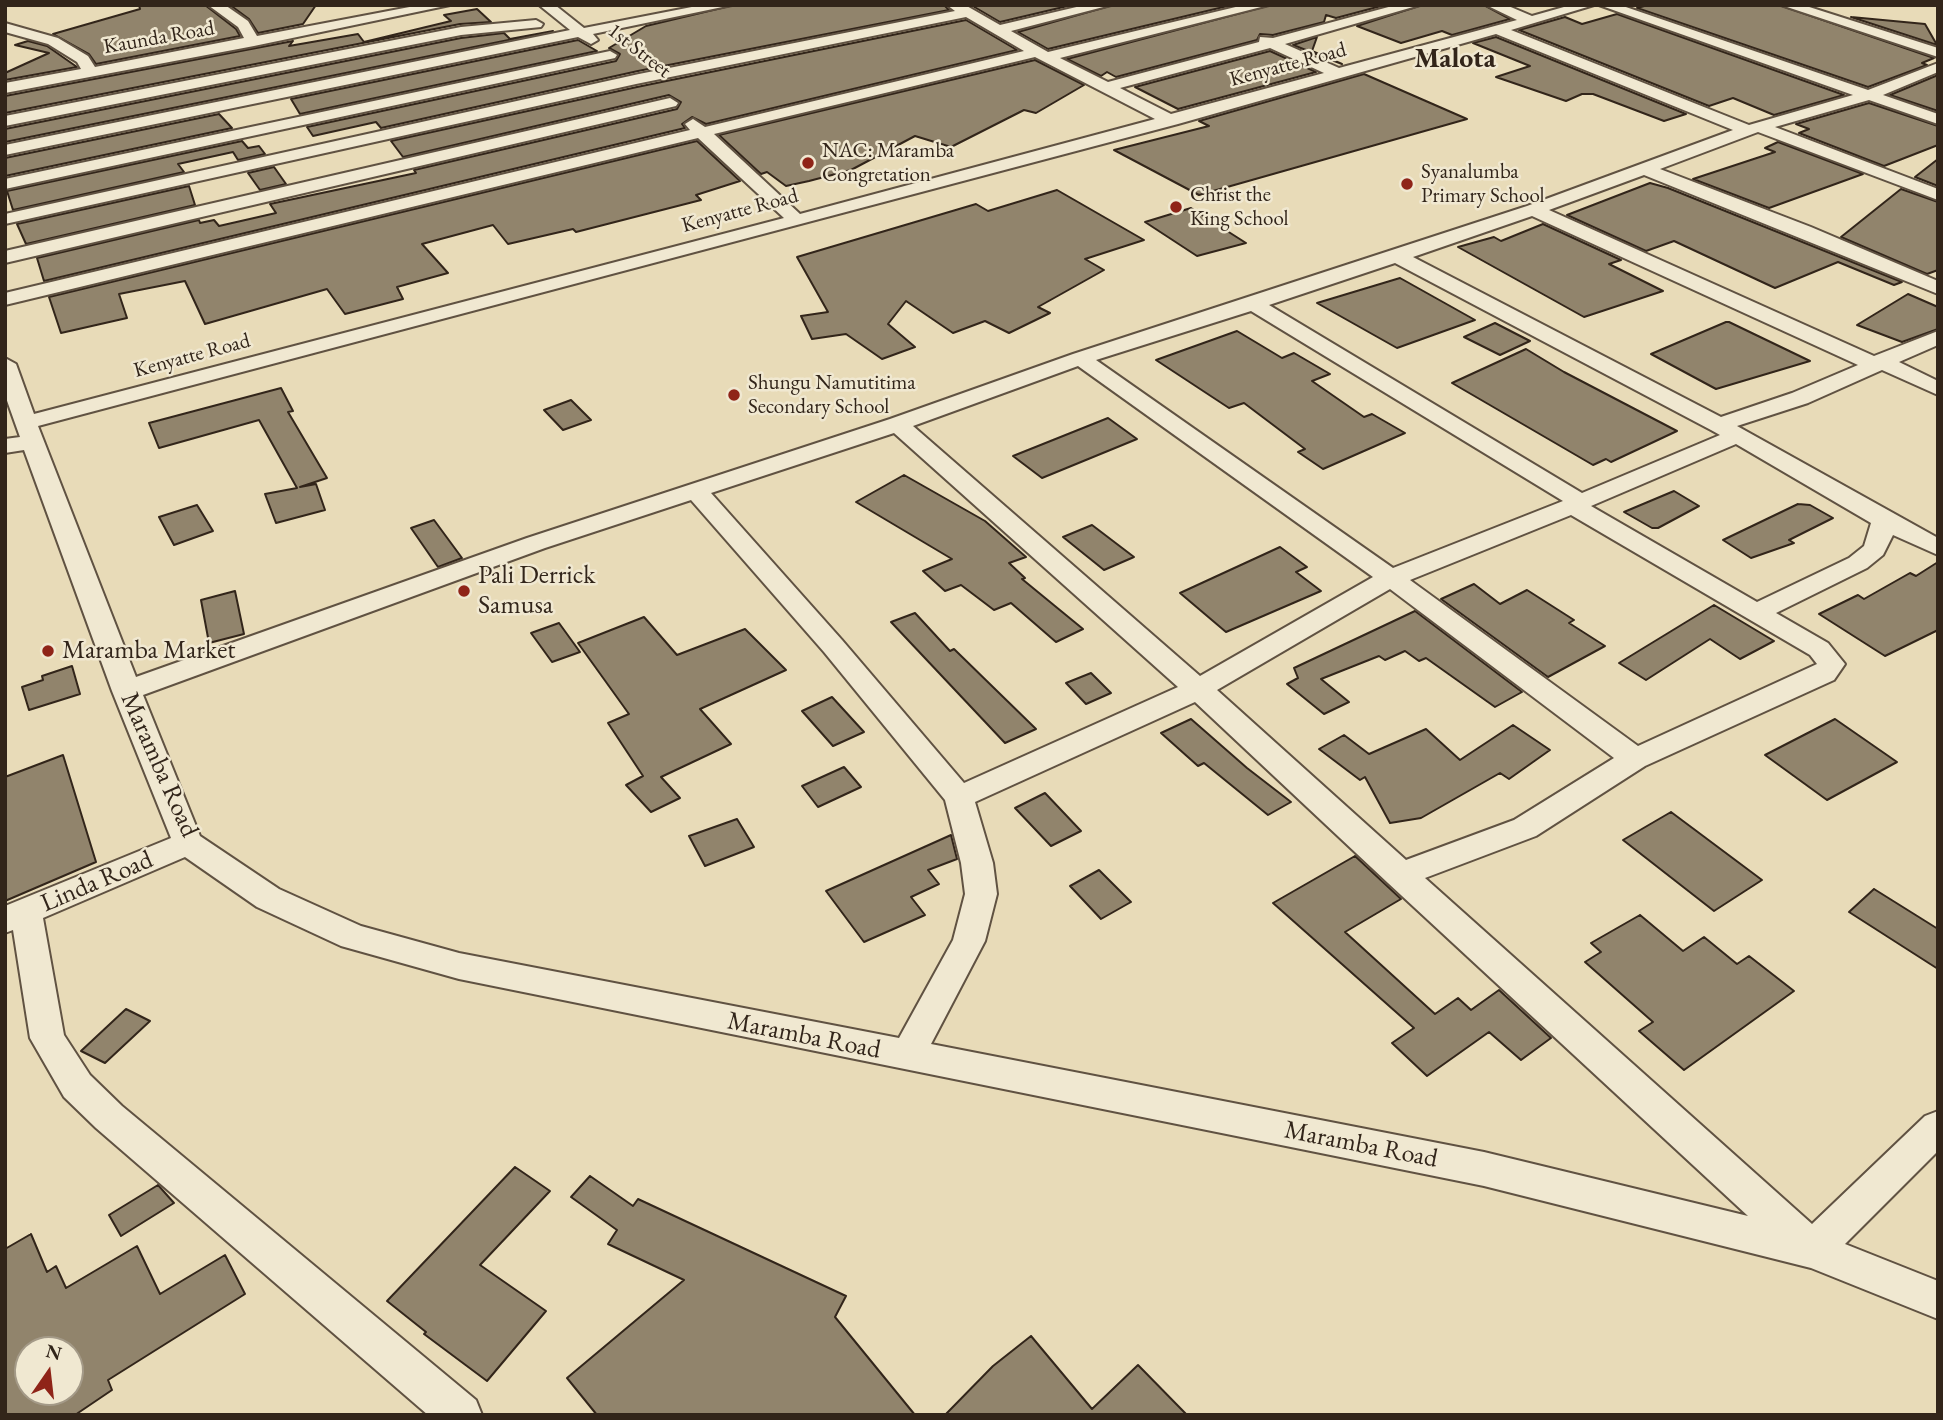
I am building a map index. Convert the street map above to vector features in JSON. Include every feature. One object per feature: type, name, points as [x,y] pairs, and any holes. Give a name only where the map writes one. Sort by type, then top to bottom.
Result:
[{"type":"street","points":[[215,5],[243,24],[254,42]]},
{"type":"street","name":"Kaunda Road","points":[[5,88],[443,5]]},
{"type":"street","points":[[5,150],[510,46],[725,5]]},
{"type":"street","points":[[997,30],[1104,5]]},
{"type":"street","points":[[1188,5],[1339,74]]},
{"type":"street","points":[[5,299],[703,133],[1262,5]]},
{"type":"street","points":[[1108,87],[1413,5]]},
{"type":"street","points":[[1493,5],[1530,20]]},
{"type":"street","name":"Kenyatte Road","points":[[22,437],[796,219],[1172,121],[1587,5]]},
{"type":"street","points":[[1606,5],[1938,119]]},
{"type":"street","points":[[1788,5],[1938,53]]},
{"type":"street","points":[[510,46],[537,24],[549,7]]},
{"type":"street","name":"1st Street","points":[[549,7],[670,103],[796,219]]},
{"type":"street","points":[[5,219],[960,9],[1041,55],[1172,121]]},
{"type":"street","points":[[5,121],[482,28],[537,24]]},
{"type":"street","points":[[5,27],[53,41],[83,59],[90,72]]},
{"type":"street","points":[[1500,31],[1753,129],[1938,195]]},
{"type":"street","points":[[5,184],[610,55]]},
{"type":"street","points":[[126,691],[233,650],[695,490],[898,424],[1080,358],[1253,304],[1533,210],[1753,129],[1867,96],[1938,67]]},
{"type":"street","points":[[5,257],[670,103]]},
{"type":"street","points":[[1645,169],[1805,231],[1938,288]]},
{"type":"street","points":[[1533,210],[1938,389]]},
{"type":"street","points":[[1397,256],[1728,430],[1883,520],[1938,548]]},
{"type":"street","points":[[1253,304],[1577,504],[1819,649],[1831,664],[1824,674],[1635,759],[1525,828],[1399,875]]},
{"type":"street","points":[[959,797],[1198,689],[1391,578],[1577,504],[1728,430],[1938,337]]},
{"type":"street","points":[[1080,358],[1391,578],[1635,759]]},
{"type":"street","name":"Maramba Road","points":[[5,364],[22,437],[72,551],[188,843],[268,898],[353,937],[459,966],[1484,1169],[1812,1250],[1938,1300]]},
{"type":"street","points":[[898,424],[1198,689],[1812,1250],[1938,1127]]},
{"type":"street","points":[[695,490],[833,646],[959,797],[977,863],[981,894],[969,941],[907,1056]]},
{"type":"street","points":[[1756,612],[1858,563],[1874,550],[1881,537],[1883,520]]},
{"type":"street","name":"Linda Road","points":[[16,916],[188,843]]},
{"type":"street","points":[[16,916],[47,1038],[77,1086],[109,1117],[461,1415]]},
{"type":"building","points":[[139,5],[205,5],[236,29],[240,36],[96,64],[89,54],[53,34],[140,9]]},
{"type":"building","points":[[230,5],[316,5],[303,24],[258,33],[249,19]]},
{"type":"building","points":[[734,5],[944,5],[949,10],[638,71],[381,128],[376,122],[313,136],[307,127],[616,61],[620,54],[609,48],[646,26]]},
{"type":"building","points":[[971,5],[1072,5],[1000,22]]},
{"type":"building","points":[[1113,5],[1232,5],[1048,49],[1018,32]]},
{"type":"building","points":[[1271,5],[1385,5],[1336,18],[1326,15],[1324,22],[1273,35],[1260,34],[1257,40],[1116,77],[1107,72],[1101,76],[1067,59]]},
{"type":"building","points":[[1422,5],[1484,5],[1510,19],[1452,35],[1442,31],[1401,43],[1357,26]]},
{"type":"building","points":[[1648,5],[1779,5],[1934,58],[1922,63],[1927,65],[1868,87],[1637,8]]},
{"type":"building","points":[[477,9],[491,22],[460,24],[5,113],[5,96],[293,41],[289,46],[358,34],[364,42],[451,21],[444,15]]},
{"type":"building","points":[[1617,14],[1844,95],[1774,115],[1733,98],[1709,106],[1519,30],[1565,17],[1582,24]]},
{"type":"building","points":[[1851,17],[1925,24],[1937,45]]},
{"type":"building","points":[[966,20],[1017,50],[706,124],[692,117],[682,124],[685,128],[44,281],[37,258],[199,220],[200,223],[214,220],[219,226],[276,213],[270,204],[416,173],[414,170],[677,109],[681,102],[669,95],[403,157],[391,141],[637,87]]},
{"type":"building","points":[[553,31],[5,142],[5,129],[461,38],[504,33],[510,39]]},
{"type":"building","points":[[1317,37],[1312,51],[1342,64],[1293,45]]},
{"type":"building","points":[[1496,37],[1686,114],[1664,121],[1593,94],[1582,94],[1566,101],[1496,77],[1530,66],[1473,43]]},
{"type":"building","points":[[578,40],[597,51],[300,114],[291,99]]},
{"type":"building","points":[[28,41],[47,46],[77,67],[5,80],[5,73],[49,53],[15,45]]},
{"type":"building","points":[[1270,51],[1316,72],[1178,109],[1135,87]]},
{"type":"building","points":[[1035,60],[1084,85],[1036,113],[1024,110],[951,147],[915,136],[851,170],[809,181],[786,186],[767,172],[761,174],[719,135]]},
{"type":"building","points":[[1364,74],[1467,119],[1199,195],[1114,150],[1209,126],[1199,121]]},
{"type":"building","points":[[1938,75],[1938,111],[1890,95]]},
{"type":"building","points":[[1869,103],[1938,126],[1938,145],[1884,166],[1799,133],[1809,129],[1796,124]]},
{"type":"building","points":[[219,114],[232,128],[5,176],[5,158]]},
{"type":"building","points":[[242,141],[248,148],[259,146],[265,154],[238,160],[233,152],[178,164],[184,172],[13,210],[7,191]]},
{"type":"building","points":[[697,141],[740,181],[696,195],[701,200],[576,232],[573,229],[508,244],[493,225],[422,244],[448,273],[397,287],[403,299],[345,314],[327,289],[205,324],[185,281],[119,294],[127,318],[61,333],[49,297]]},
{"type":"building","points":[[1778,142],[1863,174],[1769,208],[1693,179],[1775,152],[1765,148]]},
{"type":"building","points":[[1938,159],[1938,186],[1915,177]]},
{"type":"building","points":[[274,167],[286,184],[260,190],[248,173]]},
{"type":"building","points":[[1650,183],[1902,282],[1894,285],[1838,262],[1775,288],[1674,241],[1646,251],[1567,215]]},
{"type":"building","points":[[189,186],[195,205],[26,244],[17,224]]},
{"type":"building","points":[[1901,189],[1938,202],[1938,270],[1927,274],[1841,237]]},
{"type":"building","points":[[1057,190],[1144,240],[1085,259],[1104,270],[1038,307],[1050,313],[1009,333],[985,321],[953,333],[906,301],[888,324],[915,347],[882,359],[846,334],[812,339],[801,316],[828,312],[797,257],[976,204],[988,211]]},
{"type":"building","points":[[1191,208],[1246,243],[1197,256],[1145,222]]},
{"type":"building","points":[[1543,224],[1621,260],[1609,264],[1663,291],[1584,317],[1458,247],[1494,237],[1501,241]]},
{"type":"building","points":[[1400,278],[1475,320],[1397,348],[1317,303]]},
{"type":"building","points":[[1908,294],[1938,307],[1938,329],[1902,342],[1857,325]]},
{"type":"building","points":[[1726,322],[1810,361],[1716,389],[1651,354]]},
{"type":"building","points":[[1495,323],[1530,341],[1500,355],[1464,337]]},
{"type":"building","points":[[1237,331],[1282,358],[1294,353],[1330,374],[1312,381],[1364,417],[1372,414],[1405,433],[1323,469],[1298,452],[1305,449],[1244,403],[1229,408],[1156,360]]},
{"type":"building","points":[[1526,349],[1677,431],[1611,462],[1606,459],[1593,465],[1452,383]]},
{"type":"building","points":[[281,388],[293,411],[288,412],[327,478],[300,487],[316,484],[325,510],[276,523],[265,494],[297,488],[259,420],[159,448],[149,423]]},
{"type":"building","points":[[571,400],[591,420],[563,430],[544,410]]},
{"type":"building","points":[[1108,418],[1137,439],[1042,478],[1013,456]]},
{"type":"building","points":[[904,475],[985,521],[1026,557],[1009,563],[1025,578],[1022,579],[1083,629],[1056,642],[1011,603],[994,610],[961,585],[945,591],[923,571],[952,559],[856,502]]},
{"type":"building","points":[[1674,491],[1699,506],[1658,528],[1652,528],[1624,512]]},
{"type":"building","points":[[1798,504],[1810,505],[1833,518],[1789,540],[1794,543],[1751,558],[1723,540]]},
{"type":"building","points":[[197,505],[213,531],[174,545],[159,517]]},
{"type":"building","points":[[434,520],[462,558],[438,567],[411,528]]},
{"type":"building","points":[[1092,525],[1134,557],[1104,570],[1063,537]]},
{"type":"building","points":[[1280,547],[1307,567],[1296,572],[1321,591],[1226,632],[1180,593]]},
{"type":"building","points":[[1938,562],[1938,630],[1885,656],[1819,614],[1858,595],[1864,599],[1910,573],[1916,576]]},
{"type":"building","points":[[1474,584],[1500,604],[1527,590],[1574,620],[1569,623],[1605,646],[1548,677],[1441,599]]},
{"type":"building","points":[[235,591],[244,634],[209,643],[201,600]]},
{"type":"building","points":[[1714,605],[1774,641],[1740,659],[1710,639],[1646,680],[1619,663]]},
{"type":"building","points":[[1415,611],[1522,692],[1495,707],[1426,658],[1419,661],[1405,651],[1385,660],[1379,656],[1321,679],[1349,702],[1324,714],[1287,684],[1298,678],[1294,668]]},
{"type":"building","points":[[915,613],[950,651],[954,649],[1036,729],[1005,743],[891,622]]},
{"type":"building","points":[[644,617],[677,655],[745,629],[786,670],[700,709],[731,744],[661,777],[680,798],[651,812],[626,785],[643,776],[608,723],[629,714],[578,643]]},
{"type":"building","points":[[559,623],[580,652],[552,662],[531,633]]},
{"type":"building","points":[[72,666],[80,694],[29,710],[22,687],[43,680],[42,676]]},
{"type":"building","points":[[1091,673],[1111,693],[1086,704],[1066,683]]},
{"type":"building","points":[[832,697],[864,732],[833,746],[802,711]]},
{"type":"building","points":[[1191,719],[1291,802],[1268,815],[1204,763],[1198,766],[1161,733]]},
{"type":"building","points":[[1835,719],[1897,762],[1827,800],[1765,755]]},
{"type":"building","points":[[1513,725],[1550,750],[1509,779],[1500,773],[1421,818],[1390,823],[1365,777],[1360,780],[1319,749],[1344,735],[1369,754],[1426,729],[1460,760]]},
{"type":"building","points":[[63,755],[96,862],[5,901],[5,777]]},
{"type":"building","points":[[844,767],[861,787],[818,807],[802,786]]},
{"type":"building","points":[[1045,793],[1081,831],[1051,846],[1015,808]]},
{"type":"building","points":[[1671,812],[1762,880],[1714,911],[1623,840]]},
{"type":"building","points":[[737,819],[754,847],[705,866],[689,836]]},
{"type":"building","points":[[951,835],[957,859],[928,870],[939,884],[911,897],[925,915],[864,942],[826,891]]},
{"type":"building","points":[[1355,856],[1401,899],[1345,932],[1435,1014],[1458,998],[1471,1010],[1499,990],[1551,1038],[1521,1060],[1489,1032],[1427,1076],[1392,1043],[1414,1028],[1273,903]]},
{"type":"building","points":[[1099,870],[1131,902],[1101,919],[1070,886]]},
{"type":"building","points":[[1874,889],[1938,929],[1938,969],[1849,912]]},
{"type":"building","points":[[1640,915],[1683,951],[1704,937],[1737,964],[1749,956],[1794,991],[1684,1070],[1639,1031],[1653,1022],[1585,962],[1601,952],[1591,943]]},
{"type":"building","points":[[126,1009],[150,1021],[105,1063],[81,1051]]},
{"type":"building","points":[[515,1167],[550,1191],[480,1265],[546,1311],[487,1381],[424,1334],[426,1332],[387,1301]]},
{"type":"building","points":[[590,1176],[633,1206],[638,1199],[846,1296],[835,1317],[915,1415],[597,1415],[567,1378],[684,1280],[608,1244],[617,1230],[571,1197]]},
{"type":"building","points":[[158,1185],[174,1203],[121,1236],[109,1215]]},
{"type":"building","points":[[31,1234],[47,1272],[56,1266],[66,1288],[137,1246],[160,1294],[225,1255],[245,1294],[108,1380],[112,1390],[75,1415],[5,1415],[5,1249]]},
{"type":"building","points":[[1031,1336],[1092,1409],[1138,1365],[1187,1415],[945,1415],[993,1366]]},
{"type":"place","name":"NAC: Maramba Congretation","points":[[808,163]]},
{"type":"place","name":"Syanalumba Primary School","points":[[1407,184]]},
{"type":"place","name":"Christ the King School","points":[[1176,207]]},
{"type":"place","name":"Shungu Namutitima Secondary School","points":[[734,395]]},
{"type":"place","name":"Pali Derrick Samusa","points":[[464,591]]},
{"type":"place","name":"Maramba Market","points":[[48,651]]},
{"type":"district","name":"Malota","points":[[1455,59]]}]
